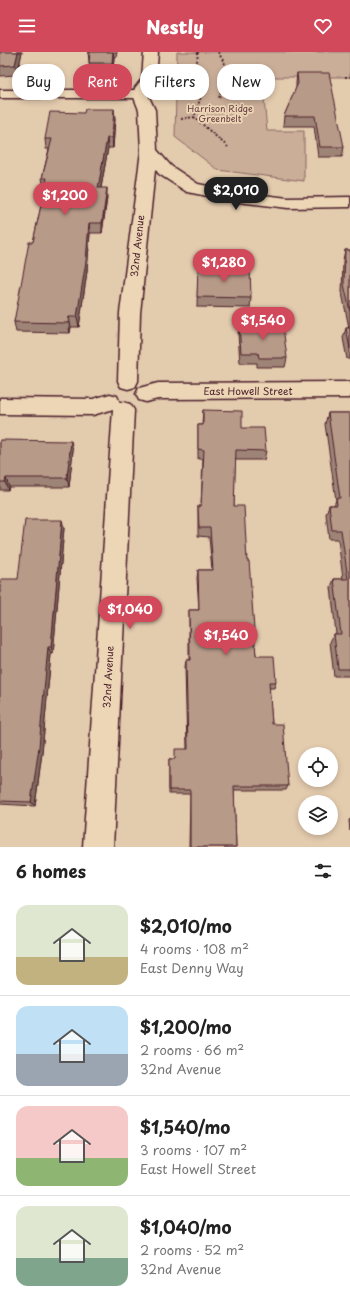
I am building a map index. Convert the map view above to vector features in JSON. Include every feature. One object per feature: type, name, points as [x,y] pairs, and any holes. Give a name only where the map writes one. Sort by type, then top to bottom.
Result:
[{"type":"street","points":[[150,64],[151,52]]},
{"type":"street","points":[[0,94],[140,94]]},
{"type":"street","name":"32nd Avenue","points":[[128,381],[130,314],[154,100]]},
{"type":"street","points":[[149,151],[165,170],[193,188],[238,197],[288,203],[350,202]]},
{"type":"street","points":[[0,406],[117,406],[131,410],[142,405],[145,401],[146,394],[143,388],[139,384],[128,381],[122,382],[112,388],[108,397],[117,406]]},
{"type":"street","name":"East Howell Street","points":[[146,394],[158,391],[350,390]]},
{"type":"street","name":"32nd Avenue","points":[[98,847],[117,406]]},
{"type":"path","points":[[194,117],[205,85],[197,62],[198,52]]},
{"type":"path","points":[[218,52],[225,64]]},
{"type":"path","points":[[181,119],[194,117]]},
{"type":"path","points":[[194,117],[228,147]]},
{"type":"green space","name":"Harrison Ridge Greenbelt","points":[[177,52],[350,52],[350,77],[275,77],[275,64],[217,64],[217,100],[264,100],[267,131],[304,131],[304,181],[218,170],[175,137],[176,100],[209,100],[209,64],[177,64]]},
{"type":"building","points":[[0,52],[18,52],[15,64],[0,66]]},
{"type":"building","points":[[90,52],[113,52],[112,63],[89,63]]},
{"type":"building","points":[[297,73],[329,73],[344,147],[320,147],[315,116],[284,116],[298,83]]},
{"type":"building","points":[[85,109],[114,109],[112,138],[107,138],[98,188],[107,188],[102,223],[89,223],[86,261],[77,317],[69,317],[68,323],[14,322],[29,242],[33,242],[47,178],[42,178],[52,139],[45,139],[50,112],[84,113]]},
{"type":"building","points":[[345,250],[350,250],[350,311],[344,284]]},
{"type":"building","points":[[198,267],[250,268],[251,298],[197,297]]},
{"type":"building","points":[[239,324],[260,324],[261,327],[283,327],[287,358],[259,358],[258,353],[241,353]]},
{"type":"building","points":[[346,328],[350,328],[350,349]]},
{"type":"building","points":[[203,410],[242,411],[242,428],[264,428],[266,451],[236,450],[234,506],[244,506],[247,561],[249,561],[256,656],[274,656],[276,682],[269,682],[272,724],[283,724],[288,786],[234,786],[236,847],[190,847],[190,790],[169,790],[169,759],[175,759],[175,749],[188,749],[186,660],[190,660],[189,610],[199,610],[198,570],[213,570],[210,528],[199,528],[198,506],[201,506],[204,450],[198,449],[198,425],[203,425]]},
{"type":"building","points":[[328,413],[350,413],[350,669],[338,669],[334,634],[341,634],[334,579],[348,579],[341,530],[332,530],[329,505],[337,505],[336,498],[340,498]]},
{"type":"building","points":[[0,440],[71,441],[67,478],[6,478],[5,482],[0,482]]},
{"type":"building","points":[[25,520],[62,520],[51,647],[48,647],[39,747],[31,802],[0,801],[0,589],[1,579],[18,579]]}]
